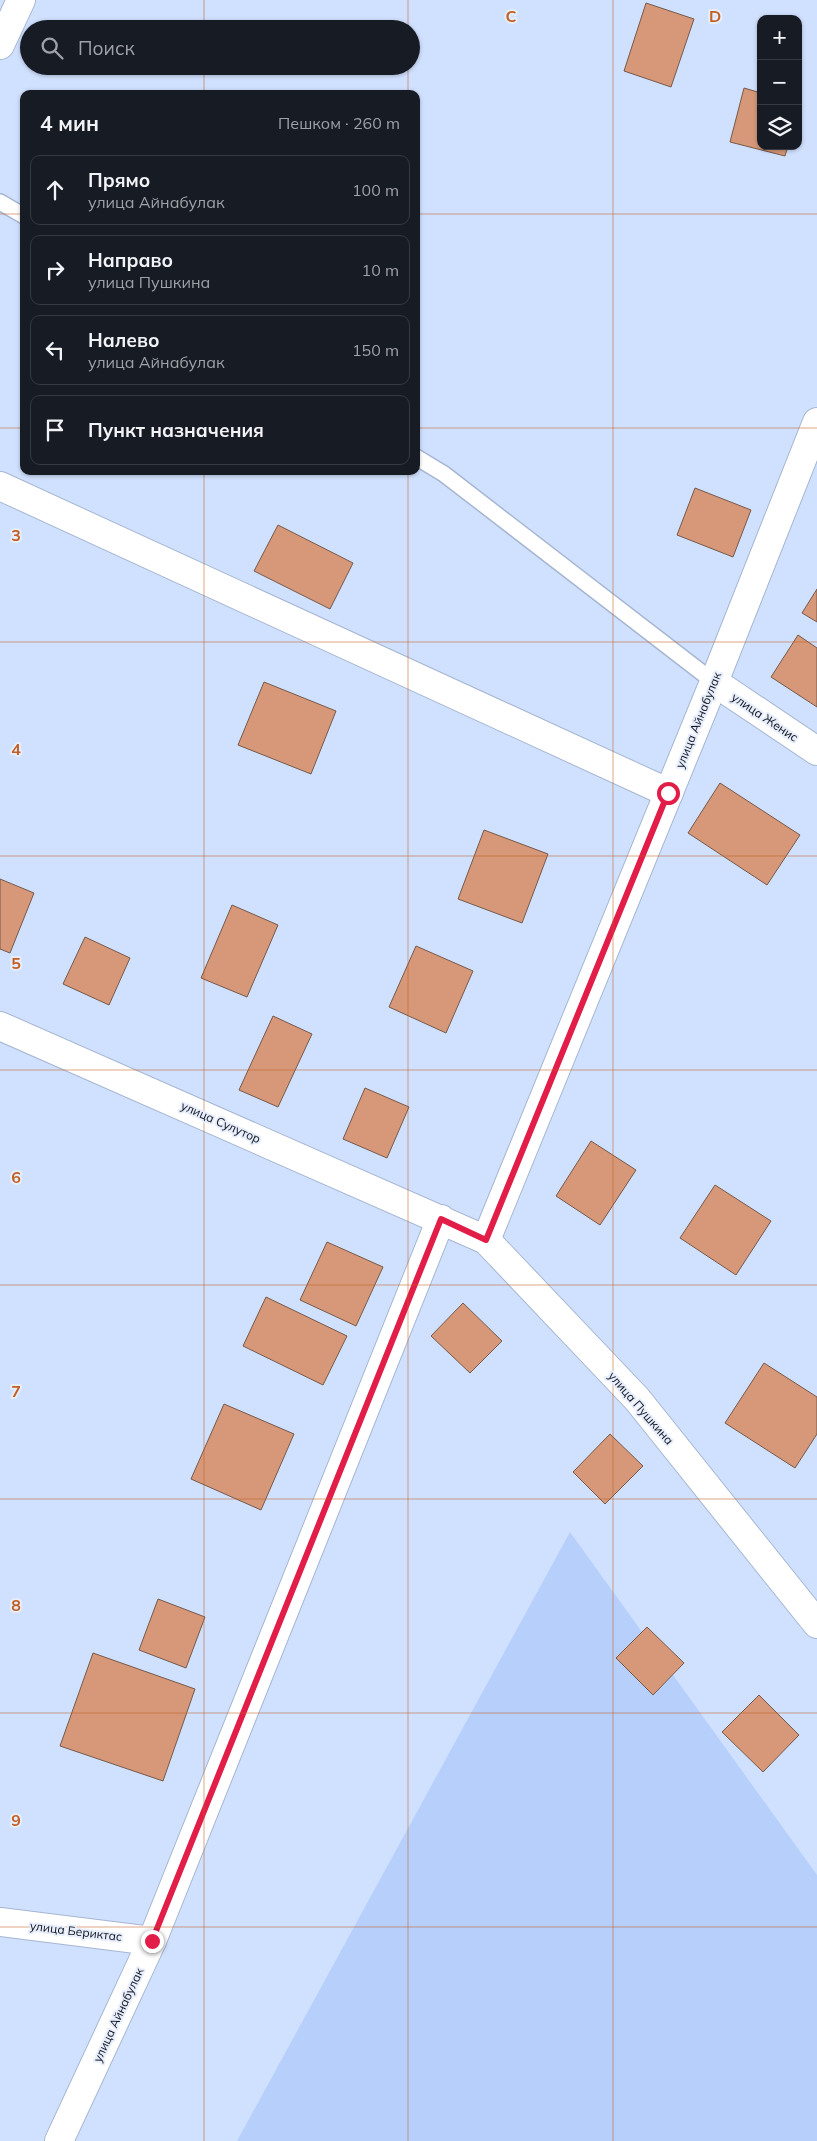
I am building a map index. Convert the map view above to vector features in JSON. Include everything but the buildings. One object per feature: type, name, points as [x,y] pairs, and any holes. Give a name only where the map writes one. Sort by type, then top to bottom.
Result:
[{"type":"street","points":[[0,45],[20,0]]},
{"type":"street","name":"улица Айнабулак","points":[[486,1240],[714,682],[817,422]]},
{"type":"street","points":[[0,486],[668,793]]},
{"type":"street","name":"улица Женис","points":[[714,682],[817,751]]},
{"type":"street","name":"улица Сулутор","points":[[0,1026],[441,1219]]},
{"type":"street","name":"улица Айнабулак","points":[[59,2141],[152,1941],[441,1219]]},
{"type":"street","name":"улица Пушкина","points":[[441,1219],[486,1240],[636,1399],[817,1624]]},
{"type":"street","name":"улица Бериктас","points":[[0,1922],[152,1941]]},
{"type":"lane","points":[[0,202],[20,214]]},
{"type":"lane","points":[[420,459],[444,474],[714,682]]},
{"type":"shaded area","points":[[570,1532],[817,1875],[817,2141],[237,2141]]},
{"type":"route","points":[[152,1941],[441,1219],[486,1240],[668,793]]}]
